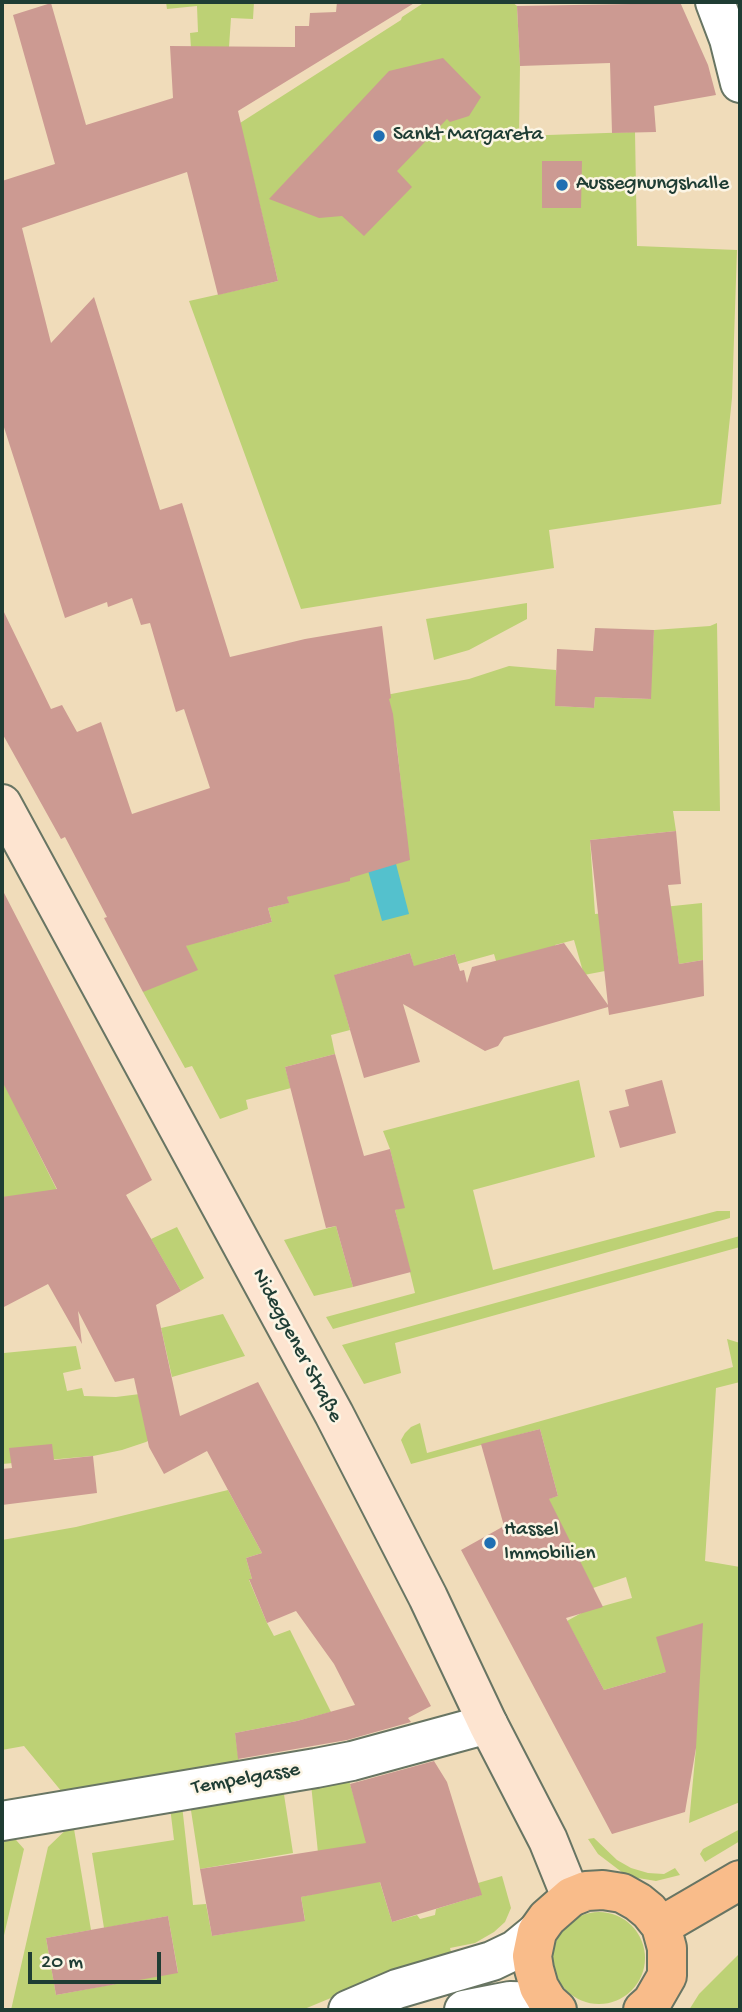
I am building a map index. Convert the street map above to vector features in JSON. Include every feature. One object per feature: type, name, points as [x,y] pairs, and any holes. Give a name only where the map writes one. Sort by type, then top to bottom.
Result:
[{"type":"main road","points":[[661,1926],[740,1880]]},
{"type":"main road","points":[[553,2006],[539,1987],[532,1956],[537,1932],[547,1918],[571,1897],[586,1891],[603,1889],[622,1893],[649,1911],[661,1926],[667,1948],[667,1976],[661,1989],[643,2010]]},
{"type":"street","points":[[715,2],[729,39],[740,83]]},
{"type":"street","name":"Nideggener Straße","points":[[2,804],[311,1370],[428,1597],[488,1724],[548,1840],[571,1897]]},
{"type":"street","name":"Tempelgasse","points":[[2,1821],[316,1768],[365,1758],[488,1724]]},
{"type":"street","points":[[348,2010],[397,1989],[492,1961],[515,1950],[537,1932]]},
{"type":"street","points":[[464,2010],[510,2001],[553,2006]]},
{"type":"green space","points":[[166,2],[254,2],[253,19],[231,18],[229,47],[191,48],[190,33],[198,32],[197,6],[167,9]]},
{"type":"green space","points":[[425,2],[512,2],[517,6],[519,136],[635,132],[637,246],[737,250],[732,398],[721,504],[549,530],[554,568],[301,609],[189,301],[278,281],[240,123]]},
{"type":"green space","points":[[527,603],[527,619],[469,650],[434,660],[426,619]]},
{"type":"green space","points":[[717,623],[720,811],[673,811],[676,831],[590,840],[595,914],[702,903],[703,960],[679,964],[675,939],[605,971],[584,975],[574,940],[555,945],[563,979],[506,995],[494,954],[458,964],[455,954],[434,960],[426,1010],[410,953],[335,975],[350,1030],[331,1035],[335,1054],[285,1067],[291,1088],[246,1100],[248,1109],[220,1119],[192,1066],[185,1068],[143,992],[172,952],[208,936],[210,939],[272,922],[268,908],[288,903],[287,897],[348,874],[407,839],[397,747],[386,695],[469,679],[509,666],[556,670],[556,706],[594,708],[595,697],[650,699],[654,630],[710,626]]},
{"type":"green space","points":[[15,1058],[22,1120],[63,1202],[2,1197],[2,1061]]},
{"type":"green space","points":[[579,1080],[595,1157],[473,1190],[493,1270],[717,1211],[730,1211],[730,1218],[333,1329],[326,1317],[415,1293],[395,1210],[404,1207],[383,1131]]},
{"type":"green space","points":[[336,1226],[353,1287],[314,1296],[284,1240]]},
{"type":"green space","points":[[177,1227],[204,1278],[181,1291],[151,1239]]},
{"type":"green space","points":[[740,1236],[740,1247],[395,1343],[401,1373],[364,1384],[342,1345]]},
{"type":"green space","points":[[223,1314],[245,1356],[172,1377],[161,1328]]},
{"type":"green space","points":[[2,1336],[4,1353],[76,1346],[81,1369],[63,1373],[67,1391],[82,1388],[84,1396],[116,1397],[172,1390],[179,1424],[146,1442],[122,1450],[93,1456],[2,1464]]},
{"type":"green space","points":[[727,1339],[740,1343],[740,1382],[716,1388],[705,1561],[740,1567],[740,1802],[689,1823],[696,1748],[666,1672],[604,1690],[567,1621],[585,1611],[632,1598],[626,1577],[590,1589],[509,1510],[558,1496],[540,1429],[411,1464],[401,1440],[411,1427],[420,1423],[427,1453],[733,1367]]},
{"type":"green space","points":[[228,1490],[262,1553],[246,1558],[252,1579],[249,1580],[267,1623],[274,1636],[290,1630],[331,1712],[235,1733],[240,1769],[62,1792],[24,1746],[2,1750],[2,1540],[76,1527]]},
{"type":"green space","points":[[347,1774],[392,1922],[417,1915],[420,1919],[435,1915],[436,1909],[481,1895],[478,1883],[502,1876],[511,1908],[505,1922],[475,1943],[450,1948],[453,1959],[350,1990],[302,2010],[11,2010],[48,1847],[73,1823],[91,1930],[46,1938],[56,1995],[178,1972],[168,1916],[104,1928],[92,1853],[174,1840],[170,1807],[182,1805],[193,1905],[206,1904],[212,1936],[305,1920],[301,1897],[322,1892],[311,1784]]},
{"type":"green space","points":[[283,1788],[293,1853],[200,1869],[190,1804]]},
{"type":"green space","points":[[740,1829],[740,1841],[705,1862],[700,1854],[703,1849]]},
{"type":"green space","points":[[2,1832],[9,1832],[24,1849],[2,1944]]},
{"type":"green space","points":[[594,1838],[617,1860],[631,1868],[664,1874],[675,1868],[680,1875],[656,1881],[623,1873],[598,1854],[588,1839]]},
{"type":"green space","points":[[599,1912],[616,1916],[631,1926],[641,1941],[645,1958],[641,1975],[631,1990],[616,2000],[599,2004],[582,2000],[567,1990],[557,1975],[553,1958],[557,1941],[567,1926],[582,1916]]},
{"type":"green space","points":[[740,1953],[740,2010],[689,2010],[699,1994]]},
{"type":"water","points":[[395,860],[409,914],[382,921],[367,867]]},
{"type":"building","points":[[337,2],[416,2],[238,111],[278,281],[218,295],[187,172],[22,228],[51,343],[94,297],[160,510],[182,503],[230,657],[305,639],[382,626],[410,860],[350,878],[350,881],[287,897],[289,903],[268,908],[272,922],[186,946],[198,970],[143,992],[65,837],[61,839],[2,733],[2,608],[51,709],[62,705],[77,732],[101,722],[132,814],[210,788],[184,709],[176,712],[150,623],[141,625],[132,598],[108,607],[107,602],[65,618],[2,421],[2,181],[55,164],[13,15],[51,3],[86,125],[173,98],[170,46],[295,47],[295,26],[309,26],[310,13],[336,12]]},
{"type":"building","points":[[680,2],[708,65],[716,95],[654,106],[656,132],[612,133],[610,63],[520,66],[517,6]]},
{"type":"building","name":"Sankt Margareta","points":[[443,58],[481,97],[469,116],[450,122],[447,119],[397,171],[412,187],[364,236],[342,216],[319,218],[269,199],[389,71]]},
{"type":"building","name":"Aussegnungshalle","points":[[542,161],[582,161],[581,208],[542,208]]},
{"type":"building","points":[[595,628],[654,630],[651,699],[595,697],[594,708],[555,706],[557,649],[593,651]]},
{"type":"building","points":[[676,831],[681,884],[668,885],[679,964],[703,960],[704,996],[609,1015],[608,1007],[504,1037],[498,1046],[485,1051],[403,1004],[420,1062],[364,1078],[334,975],[410,953],[414,966],[455,954],[460,971],[464,970],[467,983],[472,967],[564,943],[608,1005],[590,840]]},
{"type":"building","points":[[2,889],[152,1180],[126,1195],[181,1291],[156,1305],[180,1416],[258,1382],[431,1706],[408,1718],[411,1722],[347,1740],[238,1759],[235,1733],[297,1721],[355,1705],[334,1664],[296,1611],[267,1623],[249,1579],[252,1579],[246,1558],[262,1553],[207,1451],[164,1474],[149,1447],[134,1378],[115,1382],[78,1311],[82,1344],[48,1284],[2,1308],[2,1197],[57,1189],[2,1081]]},
{"type":"building","points":[[335,1054],[364,1156],[390,1149],[405,1208],[395,1210],[411,1272],[353,1287],[336,1226],[326,1228],[285,1067]]},
{"type":"building","points":[[662,1080],[676,1133],[620,1148],[609,1111],[629,1106],[625,1090]]},
{"type":"building","points":[[540,1429],[558,1496],[549,1499],[603,1607],[566,1618],[604,1690],[666,1672],[656,1637],[703,1623],[696,1748],[685,1812],[612,1834],[461,1550],[504,1526],[481,1444]]},
{"type":"building","points":[[52,1444],[54,1460],[93,1456],[97,1493],[2,1505],[2,1469],[12,1468],[9,1448]]},
{"type":"building","points":[[434,1761],[447,1782],[482,1895],[392,1922],[380,1882],[301,1897],[305,1921],[212,1936],[200,1869],[366,1843],[350,1784]]},
{"type":"building","points":[[168,1916],[178,1973],[56,1995],[46,1938]]},
{"type":"place","name":"Sankt Margareta","points":[[379,136]]},
{"type":"place","name":"Aussegnungshalle","points":[[562,185]]},
{"type":"place","name":"Hassel Immobilien","points":[[490,1543]]}]
